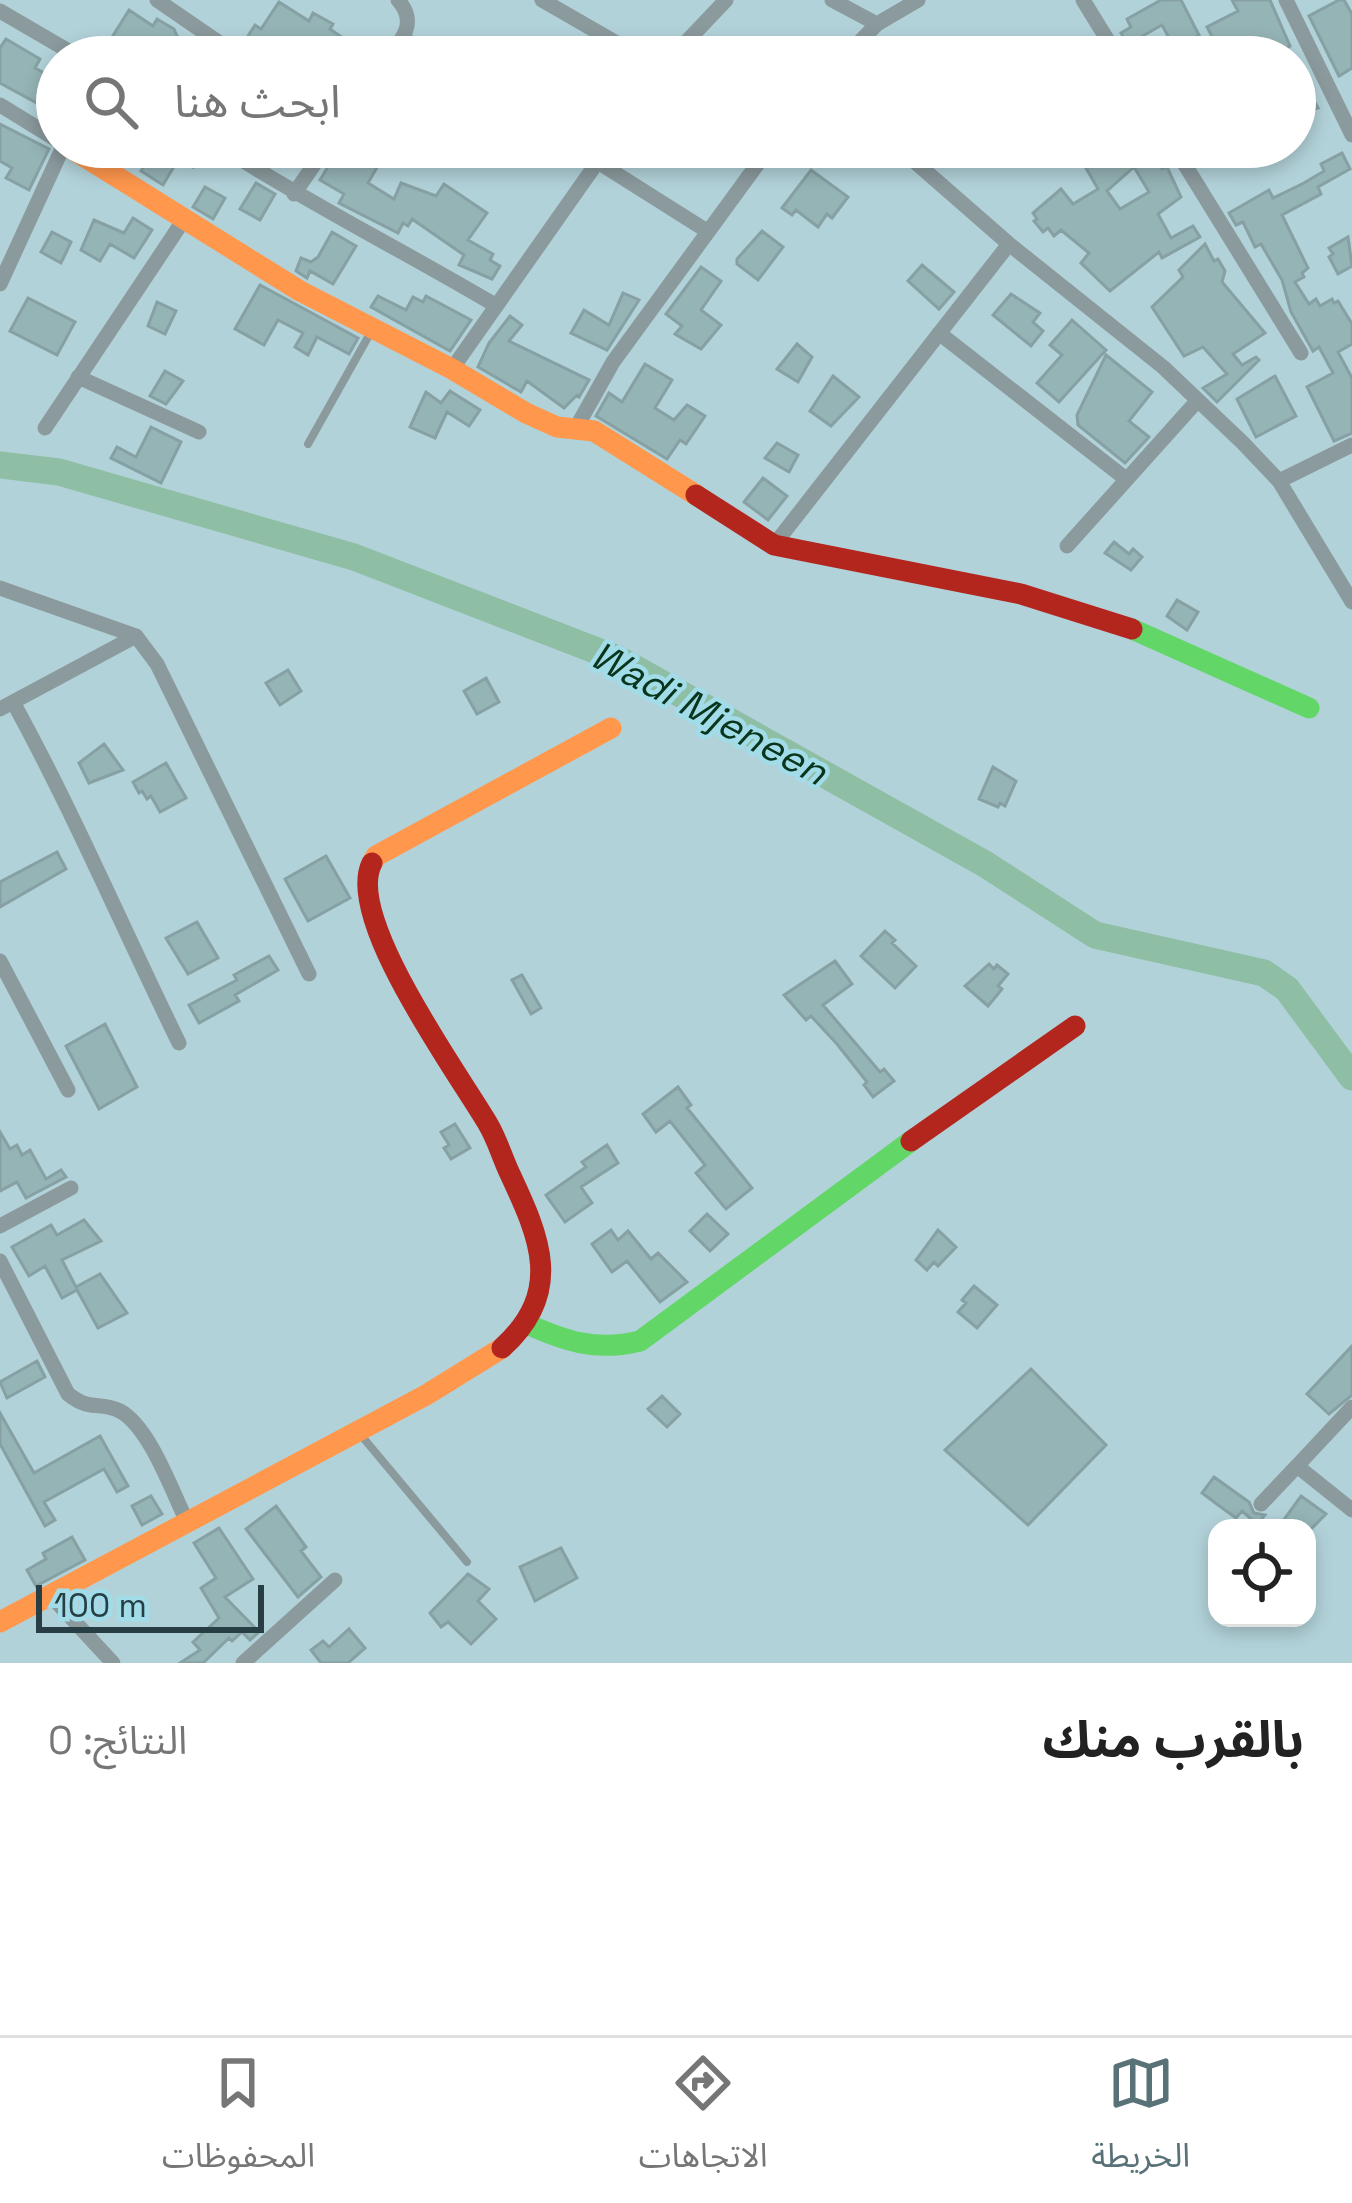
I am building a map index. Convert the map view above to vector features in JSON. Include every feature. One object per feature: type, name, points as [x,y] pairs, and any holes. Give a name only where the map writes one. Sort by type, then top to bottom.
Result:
[{"type":"street","points":[[157,0],[209,36]]},
{"type":"street","points":[[398,0],[407,11],[409,24],[404,36]]},
{"type":"street","points":[[542,0],[605,36]]},
{"type":"street","points":[[692,36],[726,0]]},
{"type":"street","points":[[832,0],[878,24]]},
{"type":"street","points":[[866,36],[918,0]]},
{"type":"street","points":[[1083,0],[1105,36]]},
{"type":"street","points":[[1286,0],[1304,36]]},
{"type":"street","points":[[0,10],[44,36]]},
{"type":"street","points":[[1316,61],[1352,135]]},
{"type":"street","points":[[0,105],[36,127]]},
{"type":"street","points":[[0,284],[56,168]]},
{"type":"street","points":[[101,168],[300,291],[526,413],[557,427],[594,431],[774,544],[1021,594],[1104,619],[1309,708]]},
{"type":"street","points":[[254,168],[495,305]]},
{"type":"street","points":[[294,194],[312,168]]},
{"type":"street","points":[[452,369],[594,168]]},
{"type":"street","points":[[607,168],[707,231]]},
{"type":"street","points":[[576,428],[614,362],[754,168]]},
{"type":"street","points":[[922,168],[1198,400],[1279,482],[1352,602]]},
{"type":"street","points":[[1187,168],[1301,353]]},
{"type":"street","points":[[45,428],[184,218]]},
{"type":"street","points":[[774,544],[1009,244]]},
{"type":"street","points":[[939,333],[1126,478]]},
{"type":"street","points":[[78,377],[200,433]]},
{"type":"street","points":[[1067,546],[1198,400]]},
{"type":"street","points":[[1279,482],[1352,445]]},
{"type":"street","points":[[0,588],[136,636],[157,664],[309,974]]},
{"type":"street","points":[[136,636],[6,705],[85,840],[124,933],[179,1043]]},
{"type":"street","points":[[0,1622],[359,1432],[494,1354],[525,1323],[542,1268],[534,1228],[493,1132],[386,950],[365,902],[364,872],[368,862],[388,849],[610,728]]},
{"type":"street","points":[[0,961],[68,1090]]},
{"type":"street","points":[[525,1323],[588,1349],[640,1341],[892,1154],[1075,1026]]},
{"type":"street","points":[[0,1226],[71,1188]]},
{"type":"street","points":[[0,1261],[68,1394],[83,1406],[111,1407],[128,1415],[146,1439],[188,1525]]},
{"type":"street","points":[[1261,1504],[1352,1407]]},
{"type":"street","points":[[1297,1466],[1352,1510]]},
{"type":"street","points":[[243,1663],[335,1580]]},
{"type":"street","points":[[50,1595],[113,1663]]},
{"type":"lane","points":[[308,444],[373,328]]},
{"type":"lane","points":[[359,1432],[467,1562]]},
{"type":"building","points":[[1161,0],[1181,0],[1199,35],[1168,36],[1162,25],[1143,36],[1123,36],[1131,27],[1127,19]]},
{"type":"building","points":[[1232,0],[1270,0],[1286,36],[1212,36],[1207,27],[1238,11]]},
{"type":"building","points":[[1344,0],[1352,14],[1352,68],[1339,76],[1309,16]]},
{"type":"building","points":[[279,2],[309,21],[313,13],[333,24],[330,29],[340,36],[248,36],[255,25],[261,29]]},
{"type":"building","points":[[129,10],[153,26],[157,19],[177,36],[113,36]]},
{"type":"building","points":[[6,39],[36,57],[36,103],[0,83],[0,48]]},
{"type":"building","points":[[0,124],[36,142],[36,168],[40,168],[29,190],[6,178],[12,168],[0,161]]},
{"type":"building","points":[[1342,153],[1350,169],[1318,187],[1321,194],[1282,215],[1308,268],[1295,282],[1309,304],[1316,299],[1320,306],[1338,301],[1352,324],[1352,344],[1338,352],[1352,378],[1352,433],[1334,441],[1307,387],[1333,373],[1319,347],[1313,351],[1291,312],[1282,280],[1261,244],[1255,247],[1243,222],[1236,225],[1229,213],[1269,190],[1273,198],[1304,183],[1324,171],[1321,164]]},
{"type":"building","points":[[143,168],[173,168],[163,185]]},
{"type":"building","points":[[327,168],[377,168],[368,183],[394,199],[401,183],[436,196],[444,184],[487,213],[468,240],[493,254],[490,260],[500,266],[492,279],[459,265],[464,255],[412,219],[398,233],[339,203],[344,194],[320,180]]},
{"type":"building","points":[[1086,168],[1133,168],[1107,191],[1120,209],[1149,192],[1135,168],[1167,168],[1181,197],[1158,214],[1171,238],[1193,226],[1200,237],[1162,258],[1159,252],[1110,291],[1081,263],[1089,253],[1061,230],[1054,236],[1034,221],[1033,213],[1061,189],[1073,204],[1098,189]]},
{"type":"building","points":[[811,170],[848,197],[818,227],[796,210],[792,215],[782,208]]},
{"type":"building","points":[[256,183],[275,194],[260,220],[240,209]]},
{"type":"building","points":[[205,187],[225,198],[213,219],[193,207]]},
{"type":"building","points":[[133,218],[152,230],[134,258],[110,244],[100,261],[81,250],[94,220],[124,233]]},
{"type":"building","points":[[762,231],[783,247],[758,280],[737,259]]},
{"type":"building","points":[[52,232],[71,242],[61,263],[41,252]]},
{"type":"building","points":[[332,232],[356,246],[333,284],[310,271],[307,278],[296,271],[301,258],[311,262],[318,257]]},
{"type":"building","points":[[1348,237],[1352,266],[1338,274],[1329,248]]},
{"type":"building","points":[[1205,244],[1225,271],[1222,282],[1265,333],[1233,354],[1242,365],[1256,357],[1259,360],[1217,402],[1203,388],[1227,374],[1203,347],[1184,356],[1152,307],[1183,277],[1179,270]]},
{"type":"building","points":[[922,265],[954,292],[939,309],[908,281]]},
{"type":"building","points":[[701,267],[721,281],[701,310],[721,325],[701,349],[675,334],[682,326],[666,314]]},
{"type":"building","points":[[260,285],[358,338],[349,354],[317,337],[308,355],[295,347],[303,333],[278,320],[264,345],[235,329]]},
{"type":"building","points":[[623,293],[639,300],[607,350],[571,333],[584,310],[609,325]]},
{"type":"building","points":[[1011,294],[1040,313],[1033,322],[1043,331],[1031,346],[993,315]]},
{"type":"building","points":[[378,296],[406,310],[413,297],[423,302],[426,296],[471,320],[450,351],[371,307]]},
{"type":"building","points":[[28,298],[75,322],[57,355],[10,331]]},
{"type":"building","points":[[157,302],[176,311],[165,334],[148,326]]},
{"type":"building","points":[[510,316],[522,325],[509,341],[589,380],[579,397],[564,408],[527,381],[521,392],[478,367]]},
{"type":"building","points":[[1072,320],[1106,350],[1059,402],[1037,383],[1062,355],[1050,345]]},
{"type":"building","points":[[797,344],[812,357],[798,382],[777,369]]},
{"type":"building","points":[[1106,355],[1152,392],[1129,421],[1149,437],[1125,463],[1078,425],[1077,415]]},
{"type":"building","points":[[645,364],[672,380],[655,408],[674,420],[687,405],[705,416],[686,444],[680,440],[667,459],[596,416],[609,393],[622,402]]},
{"type":"building","points":[[165,371],[183,381],[166,404],[150,396]]},
{"type":"building","points":[[833,376],[859,397],[831,426],[810,411]]},
{"type":"building","points":[[1275,376],[1296,416],[1256,437],[1237,399]]},
{"type":"building","points":[[450,391],[480,410],[469,426],[447,412],[435,438],[410,427],[426,392],[441,403]]},
{"type":"building","points":[[151,427],[181,442],[161,483],[111,458],[117,447],[136,457]]},
{"type":"building","points":[[777,443],[798,455],[789,472],[765,458]]},
{"type":"building","points":[[763,478],[787,496],[768,520],[744,502]]},
{"type":"building","points":[[1114,542],[1142,557],[1131,570],[1105,553]]},
{"type":"building","points":[[1177,600],[1198,612],[1187,630],[1167,616]]},
{"type":"building","points":[[288,670],[301,691],[280,705],[266,683]]},
{"type":"building","points":[[486,678],[499,702],[477,714],[464,691]]},
{"type":"building","points":[[104,744],[123,770],[89,783],[79,763]]},
{"type":"building","points":[[166,763],[186,798],[160,812],[151,796],[147,799],[139,793],[133,782]]},
{"type":"building","points":[[993,767],[1016,781],[1005,806],[979,799]]},
{"type":"building","points":[[57,852],[66,869],[0,907],[0,882]]},
{"type":"building","points":[[326,856],[350,898],[308,921],[285,879]]},
{"type":"building","points":[[197,922],[218,958],[188,974],[166,938]]},
{"type":"building","points":[[885,931],[916,966],[895,988],[861,956]]},
{"type":"building","points":[[269,956],[278,970],[235,995],[239,1001],[199,1023],[189,1005],[237,980],[234,975]]},
{"type":"building","points":[[835,961],[852,984],[823,1005],[880,1072],[884,1069],[894,1081],[873,1097],[837,1044],[784,995]]},
{"type":"building","points":[[989,964],[1008,974],[988,1006],[965,986]]},
{"type":"building","points":[[522,975],[541,1008],[531,1014],[512,980]]},
{"type":"building","points":[[105,1024],[137,1087],[99,1109],[66,1046]]},
{"type":"building","points":[[678,1087],[691,1105],[687,1108],[752,1188],[726,1209],[696,1173],[705,1165],[670,1121],[656,1132],[643,1114]]},
{"type":"building","points":[[455,1124],[470,1148],[451,1159],[441,1132]]},
{"type":"building","points":[[0,1132],[10,1149],[17,1145],[22,1155],[30,1150],[46,1179],[61,1170],[66,1177],[26,1198],[17,1182],[0,1191]]},
{"type":"building","points":[[607,1145],[618,1163],[581,1187],[592,1203],[565,1222],[546,1195],[586,1167],[582,1162]]},
{"type":"building","points":[[707,1214],[728,1234],[710,1251],[690,1231]]},
{"type":"building","points":[[84,1220],[101,1241],[62,1260],[76,1287],[100,1274],[127,1313],[98,1328],[77,1290],[62,1298],[45,1266],[29,1276],[12,1247],[51,1225],[57,1235]]},
{"type":"building","points":[[611,1230],[618,1240],[628,1231],[651,1259],[658,1253],[687,1282],[660,1302],[627,1261],[612,1272],[592,1244]]},
{"type":"building","points":[[938,1230],[956,1247],[938,1266],[934,1262],[927,1270],[916,1260]]},
{"type":"building","points":[[974,1286],[997,1305],[977,1328],[958,1312]]},
{"type":"building","points":[[1352,1346],[1352,1395],[1329,1414],[1307,1394]]},
{"type":"building","points":[[37,1361],[45,1377],[7,1398],[0,1382]]},
{"type":"building","points":[[1031,1369],[1106,1445],[1028,1525],[945,1450]]},
{"type":"building","points":[[662,1396],[680,1414],[667,1427],[648,1409]]},
{"type":"building","points":[[0,1413],[34,1473],[100,1436],[128,1486],[117,1492],[104,1469],[44,1502],[55,1520],[45,1526],[0,1444]]},
{"type":"building","points":[[1214,1477],[1249,1502],[1254,1513],[1265,1515],[1251,1519],[1242,1511],[1236,1518],[1202,1493]]},
{"type":"building","points":[[151,1496],[162,1514],[142,1525],[132,1506]]},
{"type":"building","points":[[1301,1496],[1326,1514],[1316,1524],[1316,1519],[1284,1519]]},
{"type":"building","points":[[276,1506],[321,1577],[298,1597],[246,1529]]},
{"type":"building","points":[[219,1528],[253,1579],[225,1597],[259,1632],[250,1640],[242,1632],[232,1641],[229,1638],[203,1663],[180,1663],[200,1650],[193,1642],[219,1618],[201,1588],[216,1578],[194,1543]]},
{"type":"building","points":[[72,1537],[85,1560],[36,1586],[27,1570],[46,1559],[43,1553]]},
{"type":"building","points":[[561,1548],[577,1578],[535,1601],[520,1567]]},
{"type":"building","points":[[468,1574],[489,1589],[478,1601],[496,1619],[471,1644],[448,1622],[441,1627],[430,1613]]},
{"type":"building","points":[[349,1629],[365,1648],[348,1663],[321,1663],[311,1650],[323,1641],[329,1647]]},
{"type":"waterway","name":"Wadi Mjeneen","points":[[0,465],[59,472],[354,557],[618,659],[985,864],[1095,935],[1264,973],[1287,989],[1352,1077]]},
{"type":"traffic: fast","points":[[1132,629],[1309,708]]},
{"type":"traffic: fast","points":[[525,1323],[581,1343],[640,1341],[911,1141]]},
{"type":"traffic: slow","points":[[103,168],[300,291],[526,413],[557,427],[594,431],[696,495]]},
{"type":"traffic: slow","points":[[372,863],[376,856],[611,728]]},
{"type":"traffic: slow","points":[[0,1622],[426,1395],[502,1348]]},
{"type":"traffic: jam","points":[[696,495],[774,545],[1021,594],[1132,629]]},
{"type":"traffic: jam","points":[[372,863],[368,888],[388,956],[491,1130],[537,1242],[540,1285],[534,1306],[502,1348]]},
{"type":"traffic: jam","points":[[911,1141],[1075,1026]]}]
